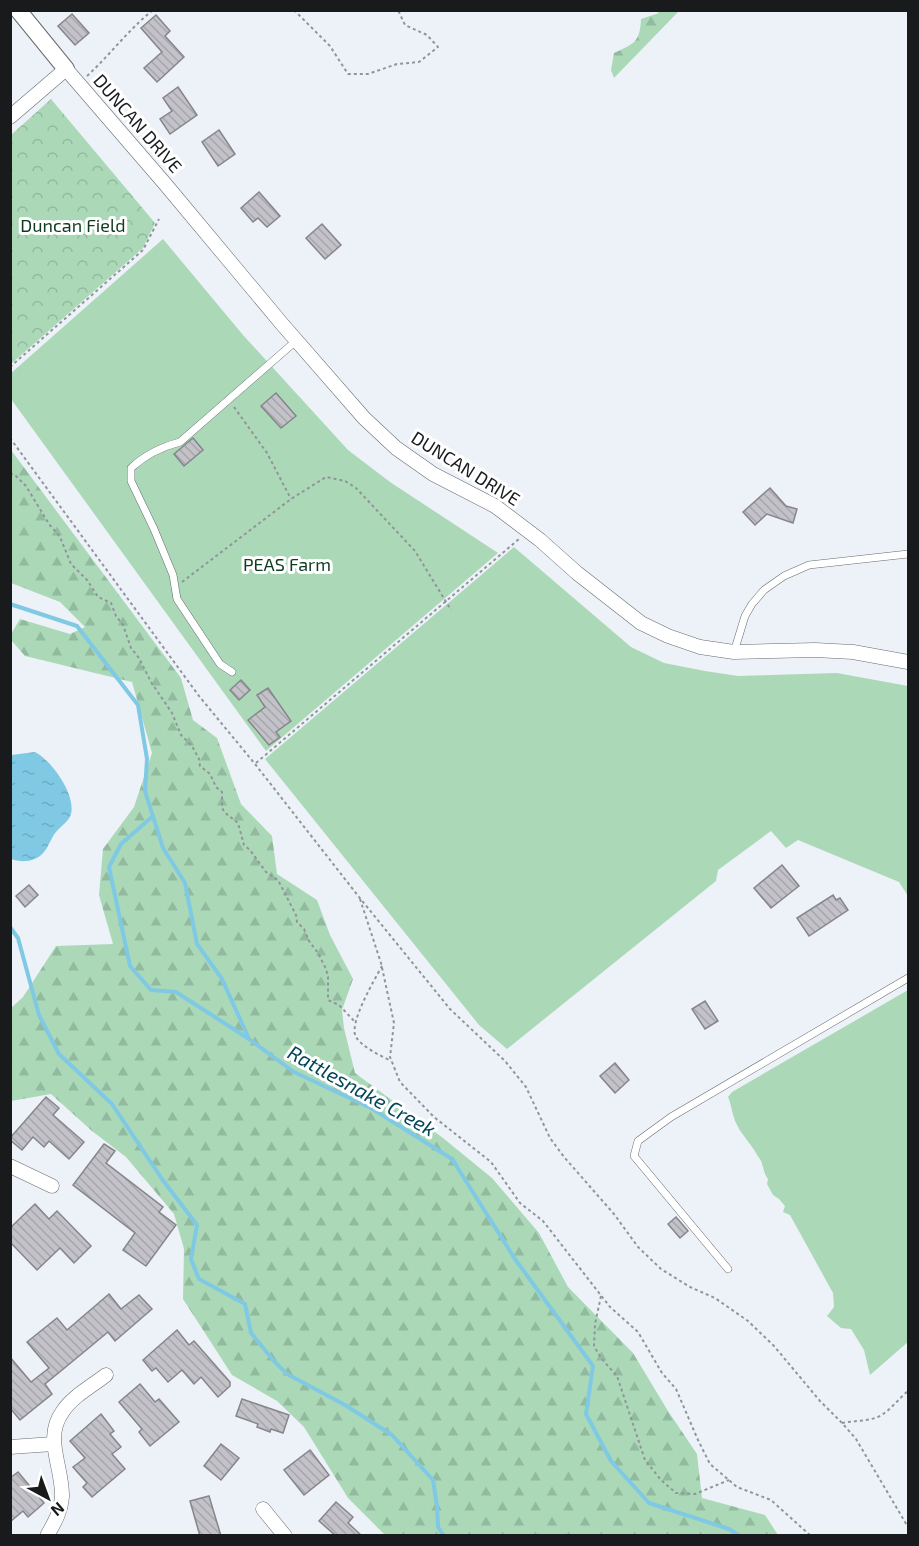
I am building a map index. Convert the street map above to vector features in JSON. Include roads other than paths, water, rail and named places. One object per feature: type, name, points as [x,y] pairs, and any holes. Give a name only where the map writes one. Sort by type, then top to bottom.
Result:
[{"type":"street","name":"DUNCAN DRIVE","points":[[23,12],[66,69],[297,340],[364,418],[396,448],[433,474],[495,506],[641,623],[668,636],[700,647],[734,652],[815,650],[853,652],[909,662]]},
{"type":"street","points":[[10,117],[66,69]]},
{"type":"street","points":[[10,1166],[52,1186]]},
{"type":"street","points":[[47,1536],[59,1513],[62,1497],[61,1480],[53,1444],[55,1426],[62,1411],[71,1402],[106,1375]]},
{"type":"street","points":[[10,1447],[53,1444]]},
{"type":"street","points":[[262,1509],[285,1536]]},
{"type":"lane","points":[[232,672],[220,664],[177,599],[173,575],[131,481],[131,468],[162,446],[180,442],[297,340]]},
{"type":"lane","points":[[734,652],[745,616],[752,604],[764,590],[784,576],[809,565],[909,554]]},
{"type":"lane","points":[[728,1269],[634,1156],[638,1141],[671,1117],[909,978]]},
{"type":"water","points":[[35,752],[48,762],[61,778],[70,797],[71,814],[54,834],[41,855],[33,860],[20,861],[11,859],[11,755]]},
{"type":"waterway","name":"Rattlesnake Creek","points":[[10,604],[77,626],[138,705],[147,759],[145,791],[163,848],[185,883],[197,944],[222,979],[249,1039],[294,1072],[371,1108],[452,1159],[515,1259],[593,1366],[586,1414],[611,1461],[649,1503],[729,1529],[740,1536]]},
{"type":"waterway","points":[[153,816],[121,844],[109,867],[130,966],[151,990],[176,992],[249,1039]]},
{"type":"waterway","points":[[10,927],[18,938],[39,1015],[59,1054],[112,1104],[162,1179],[197,1225],[191,1259],[199,1279],[245,1304],[251,1333],[287,1374],[345,1405],[392,1435],[433,1480],[438,1527],[444,1536]]},
{"type":"park label","name":"Duncan Field","points":[[73,225]]},
{"type":"park label","name":"PEAS Farm","points":[[287,564]]}]
